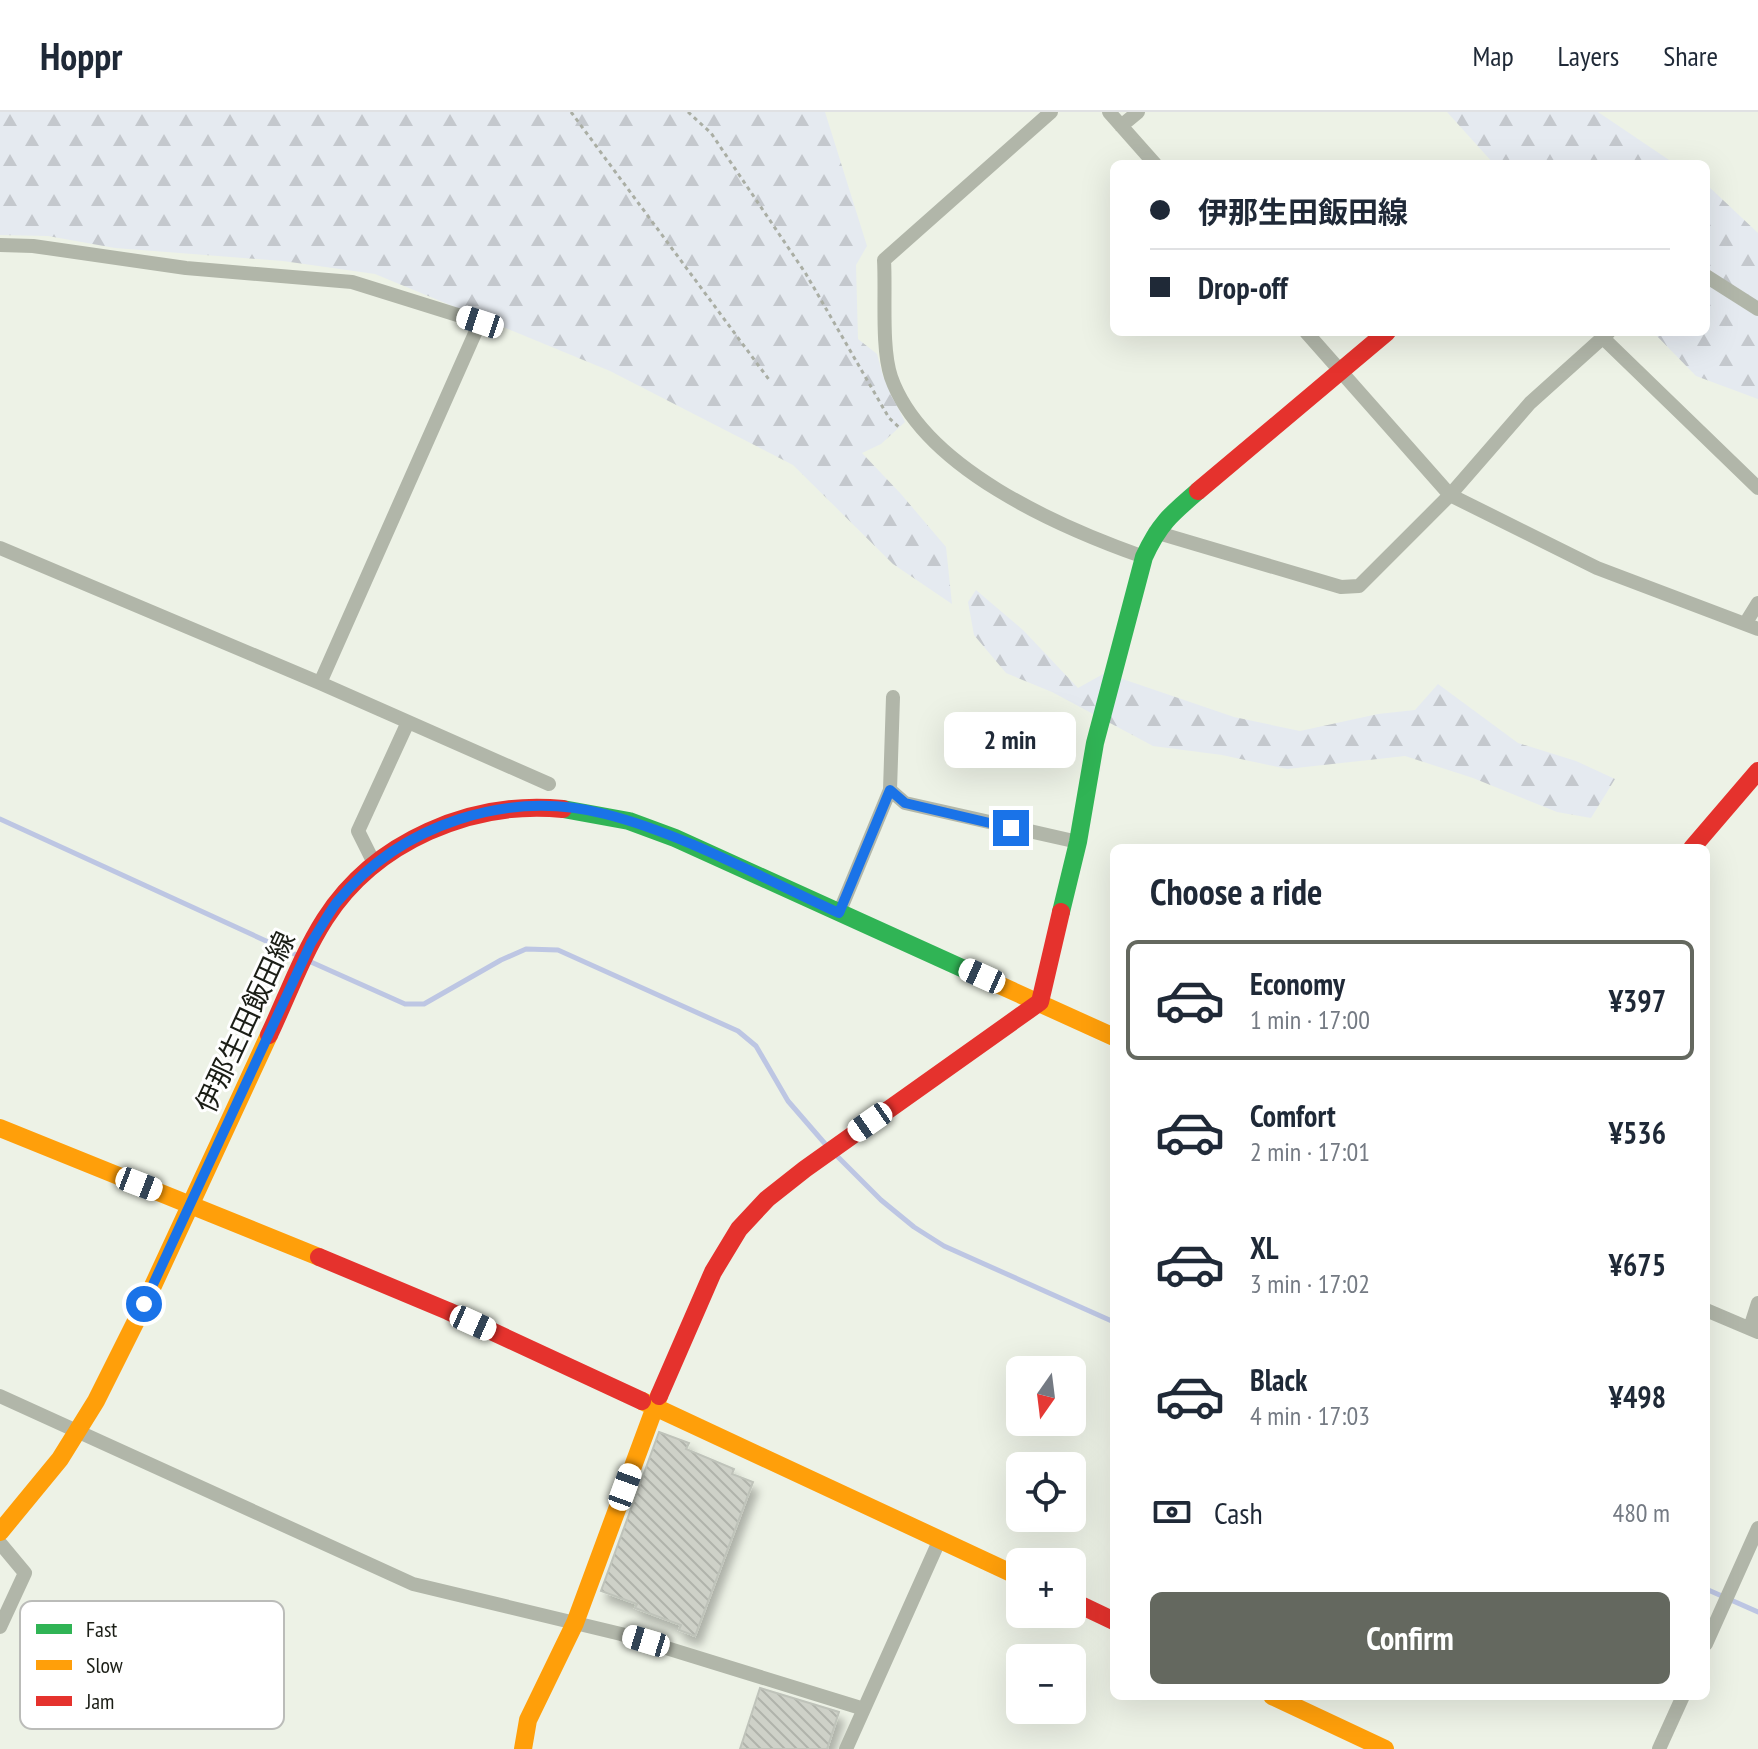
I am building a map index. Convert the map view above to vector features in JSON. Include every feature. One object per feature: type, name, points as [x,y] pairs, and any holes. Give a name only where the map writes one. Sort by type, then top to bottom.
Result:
[{"type":"street","points":[[1051,112],[884,260],[891,376],[917,423],[949,457],[1040,515],[1144,557]]},
{"type":"street","points":[[1109,112],[1151,160]]},
{"type":"street","points":[[1121,126],[1138,112]]},
{"type":"street","points":[[0,245],[33,246],[186,268],[352,282],[480,322],[320,683]]},
{"type":"street","points":[[1710,280],[1758,309]]},
{"type":"street","points":[[1310,336],[1450,495],[1597,568],[1752,626],[1758,603]]},
{"type":"street","points":[[523,1749],[528,1720],[575,1623],[655,1406],[713,1272],[739,1229],[767,1199],[805,1169],[1040,1002],[1078,842],[1095,743],[1144,557],[1155,532],[1169,515],[1382,336]]},
{"type":"street","points":[[1155,532],[1341,587],[1359,586],[1450,495],[1530,403],[1605,336]]},
{"type":"street","points":[[1607,336],[1758,488]]},
{"type":"street","points":[[0,548],[549,784]]},
{"type":"street","points":[[839,913],[890,790],[893,697]]},
{"type":"street","points":[[375,865],[358,831],[408,722]]},
{"type":"street","points":[[1695,844],[1758,771]]},
{"type":"street","points":[[890,790],[905,803],[1078,842]]},
{"type":"street","name":"伊那生田飯田線","points":[[0,1532],[47,1478],[79,1432],[192,1204],[311,943],[338,902],[375,865],[425,832],[474,813],[503,808],[566,806],[603,813],[645,826],[1110,1035]]},
{"type":"street","points":[[0,1128],[448,1311],[1006,1570]]},
{"type":"street","points":[[1710,1312],[1754,1330],[1758,1303]]},
{"type":"street","points":[[0,1396],[413,1584],[621,1634],[864,1709]]},
{"type":"street","points":[[1710,1635],[1758,1528]]},
{"type":"street","points":[[846,1749],[940,1539]]},
{"type":"street","points":[[0,1543],[25,1573],[0,1627]]},
{"type":"street","points":[[1086,1608],[1110,1619]]},
{"type":"street","points":[[1281,1700],[1385,1749]]},
{"type":"street","points":[[1659,1749],[1681,1700]]},
{"type":"path","points":[[571,112],[770,381]]},
{"type":"path","points":[[688,112],[711,133],[806,274],[889,418],[911,437]]},
{"type":"green space","points":[[0,112],[825,112],[867,246],[856,265],[858,339],[877,354],[883,376],[905,422],[881,444],[862,453],[946,547],[952,604],[893,564],[793,465],[610,371],[375,274],[283,261],[115,248],[48,236],[0,235]]},
{"type":"green space","points":[[1447,112],[1598,112],[1669,160],[1490,160]]},
{"type":"green space","points":[[1710,188],[1758,233],[1758,399],[1696,376],[1657,336],[1710,336]]},
{"type":"green space","points":[[976,590],[1023,630],[1078,688],[1105,673],[1234,717],[1300,731],[1378,714],[1415,710],[1438,684],[1518,743],[1576,761],[1615,779],[1591,818],[1557,812],[1473,778],[1405,756],[1287,769],[1222,755],[1153,746],[1052,692],[1006,673],[974,635],[968,602]]},
{"type":"building","points":[[659,1432],[689,1443],[686,1449],[734,1469],[732,1474],[753,1482],[695,1636],[679,1630],[681,1625],[601,1591]]},
{"type":"building","points":[[760,1688],[839,1712],[827,1749],[740,1749]]},
{"type":"waterway","points":[[0,819],[299,956]]},
{"type":"waterway","points":[[311,962],[405,1004],[424,1004],[526,949],[558,950],[738,1031],[756,1046],[788,1101],[827,1146]]},
{"type":"waterway","points":[[834,1153],[881,1200],[944,1246],[1110,1320]]},
{"type":"waterway","points":[[1710,1591],[1758,1612]]},
{"type":"traffic: fast","points":[[1061,912],[1078,842],[1095,743],[1144,557],[1166,520],[1198,491]]},
{"type":"traffic: fast","points":[[563,809],[629,821],[675,838],[975,974]]},
{"type":"traffic: slow","points":[[975,974],[1110,1035]]},
{"type":"traffic: slow","points":[[0,1532],[60,1459],[96,1401],[145,1303],[269,1035]]},
{"type":"traffic: slow","points":[[0,1128],[319,1257]]},
{"type":"traffic: slow","points":[[523,1749],[528,1720],[575,1623],[659,1396]]},
{"type":"traffic: slow","points":[[642,1401],[1006,1570]]},
{"type":"traffic: slow","points":[[1281,1700],[1385,1749]]},
{"type":"traffic: jam","points":[[1198,491],[1382,336]]},
{"type":"traffic: jam","points":[[1695,844],[1758,771]]},
{"type":"traffic: jam","points":[[269,1035],[325,919],[370,868],[429,831],[461,819],[494,811],[563,809]]},
{"type":"traffic: jam","points":[[659,1396],[713,1272],[739,1229],[767,1199],[805,1169],[1040,1002],[1061,912]]},
{"type":"traffic: jam","points":[[319,1257],[448,1311],[642,1401]]},
{"type":"traffic: jam","points":[[1086,1608],[1110,1619]]},
{"type":"route","points":[[144,1304],[311,943],[338,902],[375,865],[425,832],[474,813],[503,808],[566,806],[603,813],[645,826],[839,913],[890,790],[905,803],[1011,828]]}]
